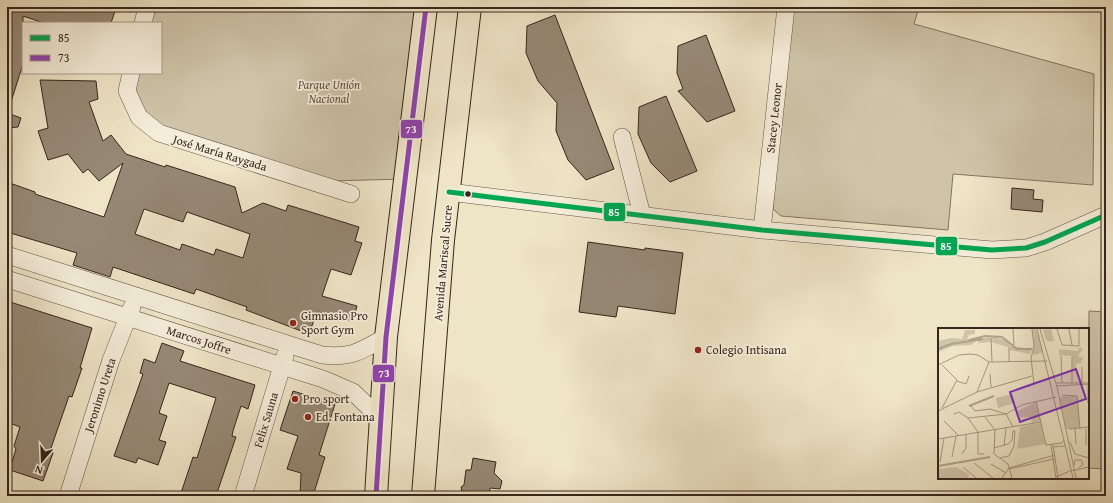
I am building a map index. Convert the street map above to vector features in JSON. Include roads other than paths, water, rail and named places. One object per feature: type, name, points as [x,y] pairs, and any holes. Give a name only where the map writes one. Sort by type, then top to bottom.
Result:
[{"type":"main road","points":[[376,496],[386,337],[426,7]]},
{"type":"main road","name":"Avenida Mariscal Sucre","points":[[423,496],[444,240],[470,7]]},
{"type":"street","points":[[143,22],[147,7]]},
{"type":"street","name":"Stacey Leonor","points":[[762,230],[786,7]]},
{"type":"street","name":"José María Raygada","points":[[131,74],[127,92],[139,117],[159,133],[351,194]]},
{"type":"street","points":[[622,137],[642,215]]},
{"type":"street","points":[[449,192],[762,230],[992,250],[1026,248],[1045,242],[1106,215]]},
{"type":"street","name":"Marcos Joffre","points":[[7,255],[322,355],[340,357],[352,355],[386,337]]},
{"type":"street","name":"Marcos Joffre","points":[[7,279],[323,379],[353,392],[381,419]]},
{"type":"street","name":"Jeronimo Ureta","points":[[68,496],[111,360],[136,295]]},
{"type":"street","name":"Felix Sauna","points":[[243,496],[289,344]]},
{"type":"place","name":"Gimnasio Pro Sport Gym","points":[[293,323]]},
{"type":"place","name":"Colegio Intisana","points":[[698,350]]},
{"type":"place","name":"Pro sport","points":[[295,399]]},
{"type":"place","name":"Ed. Fontana","points":[[308,417]]},
{"type":"park label","name":"Parque Unión Nacional","points":[[329,92]]}]
